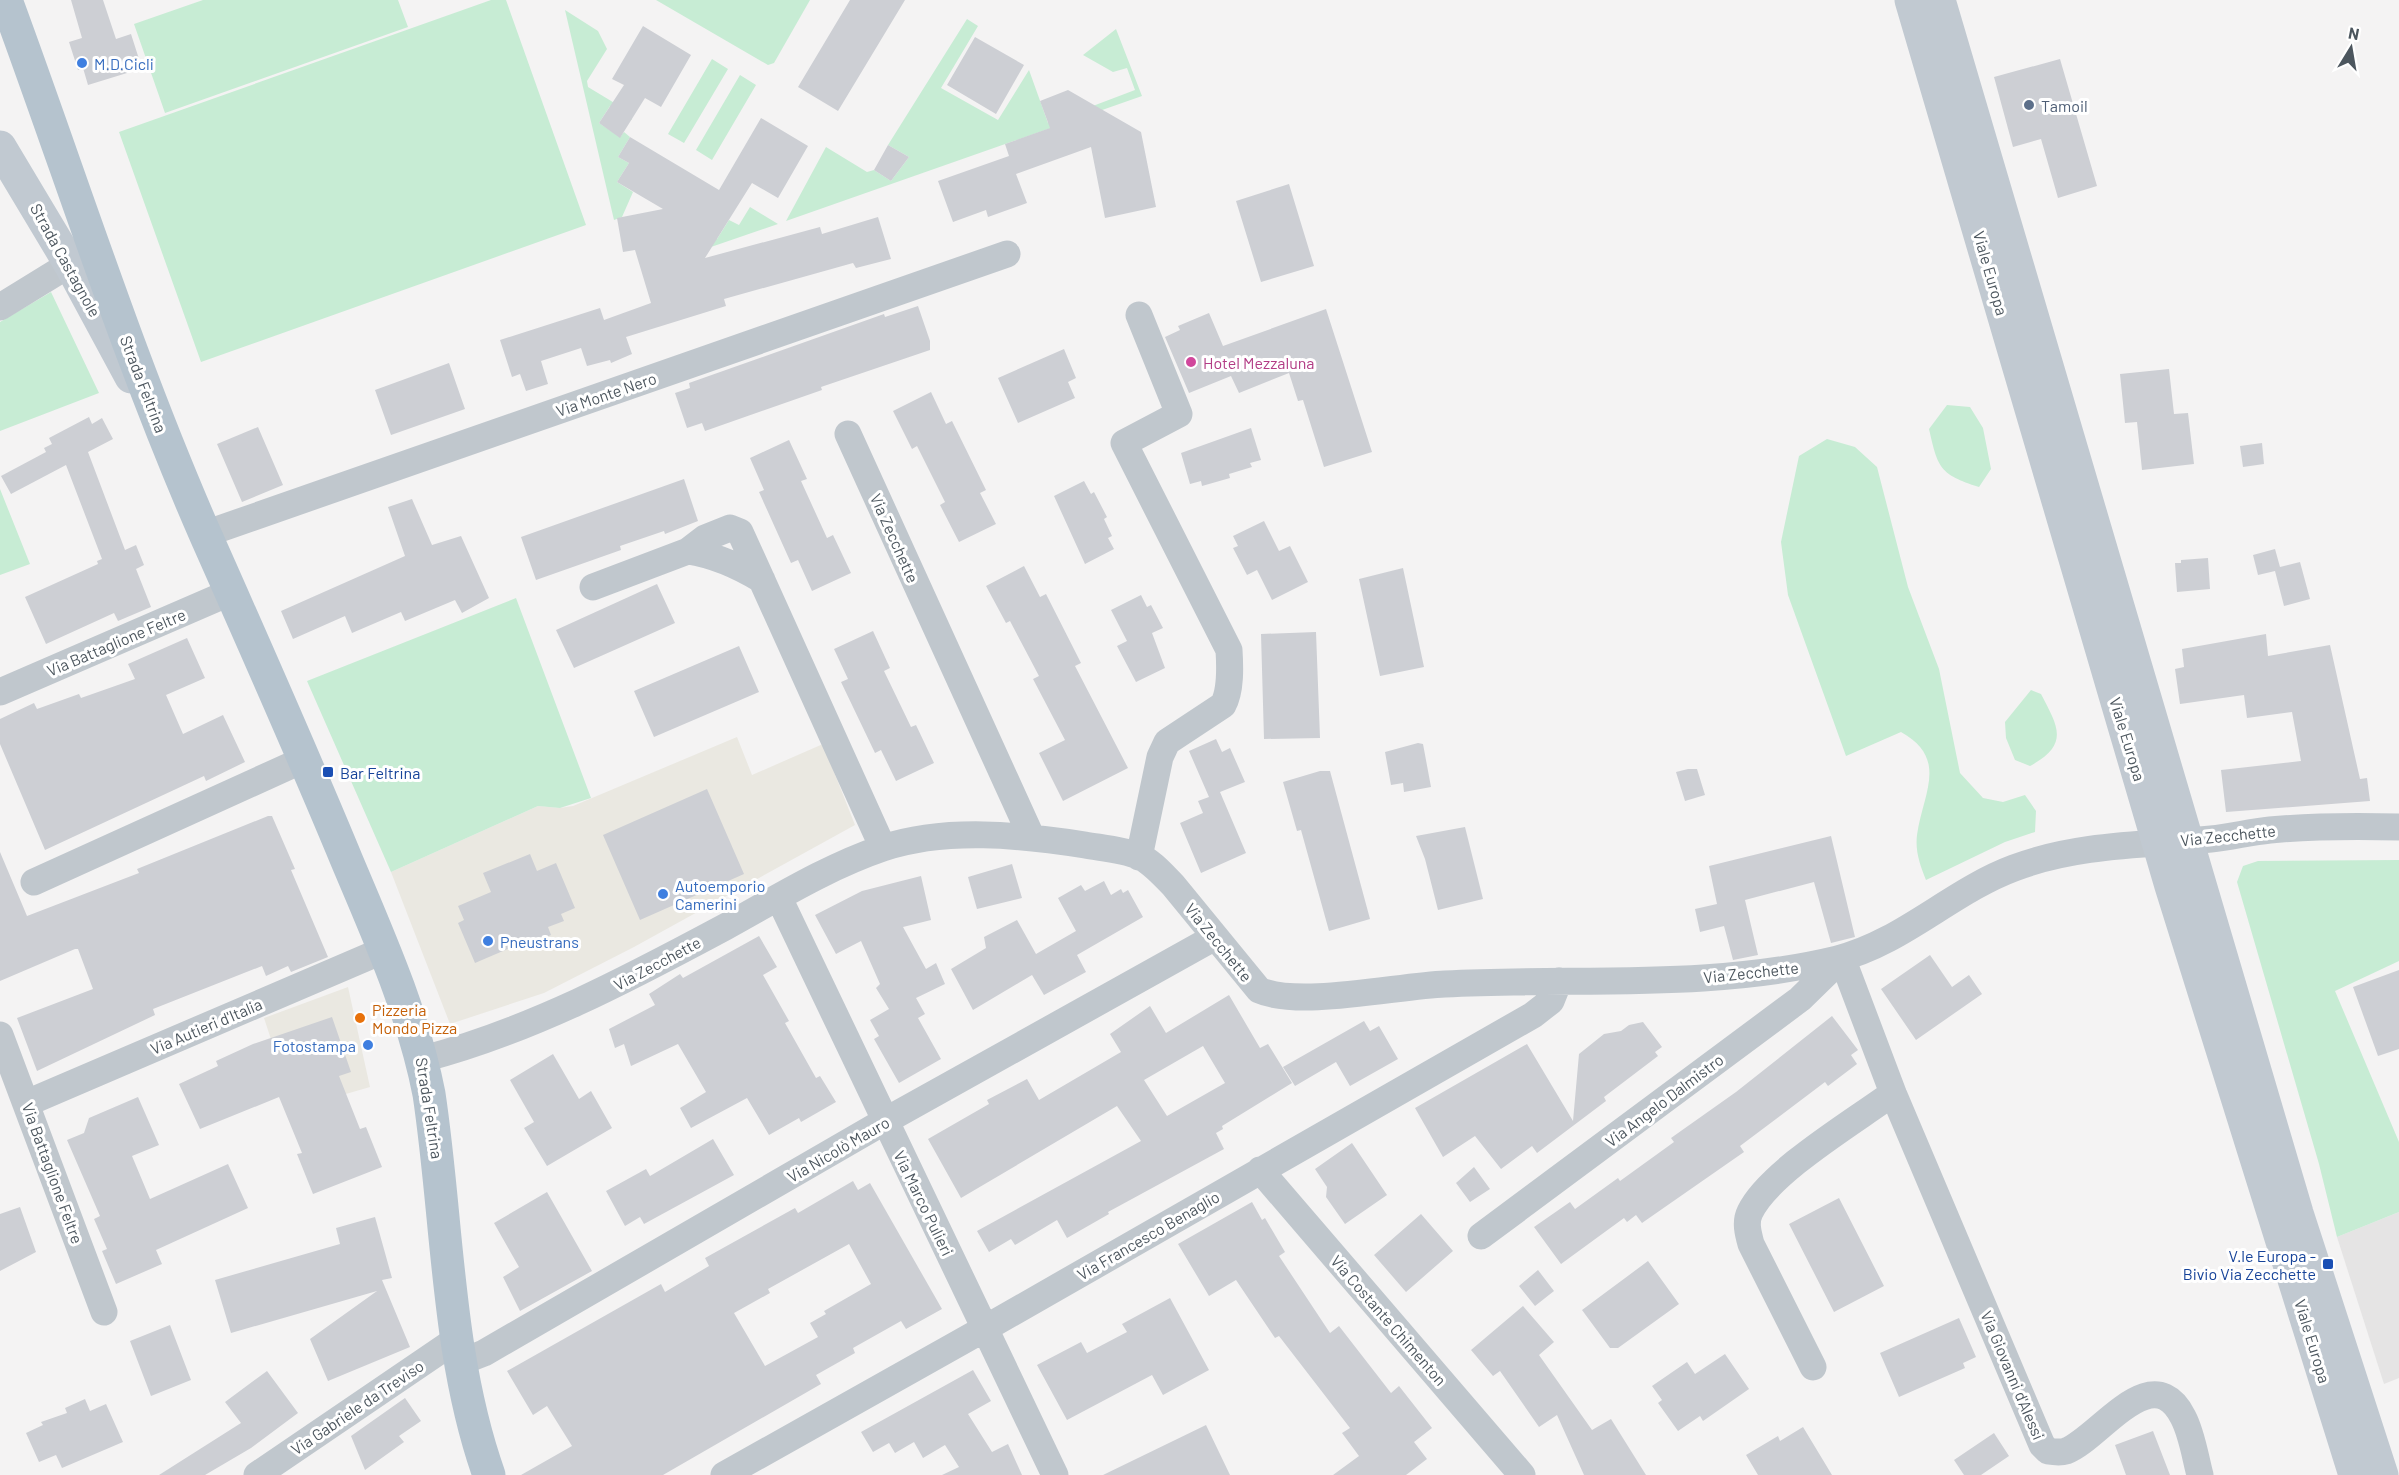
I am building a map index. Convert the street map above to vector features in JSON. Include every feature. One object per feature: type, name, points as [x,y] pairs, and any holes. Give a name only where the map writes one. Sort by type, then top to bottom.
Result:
[{"type":"main road","name":"Strada Feltrina","points":[[6,0],[71,187],[165,438],[305,759],[406,1004],[423,1059],[437,1150],[459,1350],[469,1407],[489,1475]]},
{"type":"main road","name":"Viale Europa","points":[[1911,0],[2172,840],[2382,1475]]},
{"type":"main road","name":"Viale Europa","points":[[1939,0],[2172,840],[2355,1475]]},
{"type":"main road","name":"Strada Castagnole","points":[[0,147],[70,264],[165,438]]},
{"type":"street","name":"Via Monte Nero","points":[[205,534],[1007,254]]},
{"type":"street","points":[[0,307],[70,264]]},
{"type":"street","points":[[1139,315],[1179,414],[1124,444],[1229,650],[1230,661],[1227,699],[1223,705],[1167,742],[1160,757],[1139,856]]},
{"type":"street","name":"Via Zecchette","points":[[848,434],[1032,838]]},
{"type":"street","points":[[593,587],[688,551],[705,538],[730,528],[740,532],[883,848]]},
{"type":"street","name":"Via Battaglione Feltre","points":[[0,692],[231,592]]},
{"type":"street","points":[[34,882],[305,759]]},
{"type":"street","name":"Via Zecchette","points":[[423,1059],[450,1052],[578,1004],[830,870],[883,848],[926,838],[1032,838],[1104,848],[1139,856],[1167,878],[1259,990],[1284,998],[1446,984],[1735,976],[1770,973],[1842,958],[1864,951],[1983,882],[2012,868],[2056,856],[2172,840],[2273,830],[2399,827]]},
{"type":"street","name":"Via Marco Pulieri","points":[[779,898],[1055,1475]]},
{"type":"street","name":"Via Nicolò Mauro","points":[[459,1350],[494,1347],[885,1121],[1215,938]]},
{"type":"street","name":"Via Autieri d'Italia","points":[[27,1103],[384,950]]},
{"type":"street","name":"Via Giovanni d'Alessi","points":[[1842,958],[1893,1093],[2042,1444],[2048,1451],[2066,1451],[2134,1401],[2152,1394],[2169,1401],[2181,1414],[2200,1475]]},
{"type":"street","name":"Via Angelo Dalmistro","points":[[1481,1236],[1800,999],[1842,958]]},
{"type":"street","name":"Via Francesco Benaglio","points":[[724,1475],[1533,1015],[1551,1001],[1559,981]]},
{"type":"street","name":"Via Battaglione Feltre","points":[[0,1035],[104,1312]]},
{"type":"street","points":[[1814,1367],[1751,1244],[1747,1228],[1749,1213],[1775,1178],[1893,1093]]},
{"type":"street","name":"Via Costante Chimenton","points":[[1260,1170],[1517,1473]]},
{"type":"street","name":"Via Gabriele da Treviso","points":[[257,1475],[459,1350]]},
{"type":"shaded area","points":[[737,737],[752,775],[823,744],[855,825],[634,947],[544,993],[450,1024],[391,872],[538,806],[560,808],[573,806]]},
{"type":"shaded area","points":[[348,987],[370,1087],[294,1109],[264,1018]]},
{"type":"shaded area","points":[[2399,1212],[2399,1378],[2384,1384],[2337,1237]]},
{"type":"green space","points":[[203,0],[398,0],[408,27],[165,113],[134,24]]},
{"type":"green space","points":[[491,0],[506,0],[586,225],[201,362],[119,132]]},
{"type":"green space","points":[[656,0],[810,0],[774,63],[768,65]]},
{"type":"green space","points":[[565,10],[598,31],[607,49],[587,81],[588,87],[631,113],[632,120],[610,106],[599,123],[620,137],[624,132],[630,137],[618,157],[629,163],[617,182],[633,192],[622,217],[614,220]]},
{"type":"green space","points":[[967,19],[978,26],[941,88],[998,120],[1029,70],[1048,123],[1135,90],[1127,68],[1113,72],[1083,55],[1116,29],[1142,96],[786,221],[826,147],[867,172],[874,170],[891,181],[909,157],[888,145]]},
{"type":"green space","points":[[712,59],[728,69],[684,143],[668,134]]},
{"type":"green space","points":[[740,75],[756,85],[712,160],[696,150]]},
{"type":"green space","points":[[663,206],[717,239],[729,220],[739,225],[750,207],[778,224],[679,258]]},
{"type":"green space","points":[[51,292],[99,393],[0,431],[0,322]]},
{"type":"green space","points":[[1947,405],[1970,407],[1983,428],[1991,469],[1979,487],[1948,473],[1938,461],[1929,429]]},
{"type":"green space","points":[[1827,439],[1855,447],[1877,467],[1908,587],[1939,669],[1960,773],[1983,798],[2003,802],[2025,795],[2036,811],[2035,832],[2005,842],[1926,880],[1918,858],[1917,847],[1917,835],[1929,778],[1929,765],[1925,754],[1916,742],[1901,732],[1846,756],[1788,595],[1781,542],[1799,456]]},
{"type":"green space","points":[[0,489],[30,564],[0,575]]},
{"type":"green space","points":[[516,598],[591,798],[560,808],[538,806],[391,872],[307,681]]},
{"type":"green space","points":[[2031,690],[2041,694],[2056,725],[2057,734],[2056,742],[2051,750],[2030,766],[2015,760],[2006,738],[2005,722]]},
{"type":"green space","points":[[2399,860],[2399,961],[2335,991],[2399,1142],[2399,1212],[2337,1237],[2319,1164],[2237,882],[2243,866],[2258,861]]},
{"type":"building","points":[[71,0],[103,0],[116,39],[131,34],[139,59],[124,64],[127,73],[88,85],[83,68],[78,70],[69,42],[82,38]]},
{"type":"building","points":[[850,0],[905,0],[838,111],[798,87]]},
{"type":"building","points":[[643,26],[691,55],[661,107],[645,98],[620,138],[599,123],[624,85],[612,79]]},
{"type":"building","points":[[975,37],[1024,65],[996,114],[947,85]]},
{"type":"building","points":[[2060,59],[2097,186],[2058,198],[2041,139],[2013,147],[1994,77]]},
{"type":"building","points":[[1068,90],[1141,132],[1156,207],[1105,218],[1091,147],[1016,174],[1027,203],[988,217],[986,210],[953,222],[938,181],[1009,156],[1005,144],[1050,128],[1040,101]]},
{"type":"building","points":[[761,118],[808,146],[778,198],[752,183],[705,258],[820,227],[822,234],[878,217],[891,259],[856,268],[853,263],[724,299],[726,306],[626,337],[632,354],[611,363],[610,360],[587,366],[581,348],[541,361],[548,384],[526,391],[520,374],[512,377],[500,340],[600,308],[604,320],[651,303],[635,250],[623,252],[617,218],[663,209],[617,182],[629,163],[618,157],[630,137],[719,190]]},
{"type":"building","points":[[888,145],[909,157],[891,181],[874,170]]},
{"type":"building","points":[[1289,184],[1314,266],[1261,282],[1236,201]]},
{"type":"building","points":[[918,306],[930,341],[930,350],[821,387],[822,390],[705,431],[702,423],[687,428],[675,393],[690,388],[689,383],[884,314],[885,317]]},
{"type":"building","points":[[1326,309],[1372,452],[1324,467],[1303,400],[1298,401],[1289,373],[1239,393],[1231,376],[1189,393],[1165,337],[1180,330],[1178,326],[1209,313],[1223,346]]},
{"type":"building","points":[[1064,349],[1076,378],[1068,382],[1075,398],[1018,423],[998,378]]},
{"type":"building","points":[[449,363],[465,409],[391,435],[375,390]]},
{"type":"building","points":[[2169,369],[2174,414],[2188,413],[2194,464],[2142,470],[2137,422],[2125,423],[2120,374]]},
{"type":"building","points":[[931,392],[946,424],[952,421],[986,490],[980,493],[996,524],[959,542],[940,505],[945,502],[917,446],[912,449],[893,411]]},
{"type":"building","points":[[89,417],[92,424],[102,418],[113,439],[88,452],[125,550],[136,545],[144,565],[136,569],[151,607],[118,621],[114,613],[46,644],[25,597],[98,564],[97,561],[102,559],[66,465],[11,494],[1,476],[46,452],[44,448],[52,444],[49,438]]},
{"type":"building","points":[[258,427],[283,485],[242,502],[217,444]]},
{"type":"building","points":[[1251,428],[1261,460],[1250,463],[1252,467],[1229,474],[1230,478],[1202,486],[1201,481],[1190,484],[1181,453]]},
{"type":"building","points":[[789,440],[807,479],[801,481],[827,538],[833,535],[851,573],[812,591],[798,560],[791,563],[759,492],[764,490],[750,458]]},
{"type":"building","points":[[2262,443],[2264,464],[2243,467],[2240,446]]},
{"type":"building","points":[[684,479],[698,521],[665,534],[664,531],[620,546],[621,550],[536,580],[521,537]]},
{"type":"building","points":[[1084,481],[1091,494],[1094,492],[1107,517],[1104,519],[1112,536],[1108,538],[1114,549],[1085,564],[1054,496]]},
{"type":"building","points":[[412,499],[432,545],[461,536],[489,598],[462,613],[455,600],[405,621],[401,612],[352,633],[345,616],[293,639],[281,611],[405,556],[388,507]]},
{"type":"building","points":[[1264,521],[1279,551],[1290,546],[1308,582],[1272,600],[1257,570],[1247,575],[1233,548],[1238,546],[1233,536]]},
{"type":"building","points":[[2275,549],[2280,567],[2300,562],[2310,599],[2284,606],[2275,571],[2258,575],[2253,555]]},
{"type":"building","points":[[2208,558],[2210,589],[2177,592],[2175,563],[2181,563],[2181,560]]},
{"type":"building","points":[[1024,566],[1040,597],[1046,594],[1081,663],[1075,666],[1128,768],[1063,801],[1039,753],[1065,740],[1033,679],[1039,676],[1010,621],[1006,623],[986,586]]},
{"type":"building","points":[[1403,568],[1424,667],[1380,676],[1359,579]]},
{"type":"building","points":[[657,584],[675,623],[574,668],[556,630]]},
{"type":"building","points":[[1141,595],[1147,607],[1151,605],[1163,628],[1152,633],[1165,668],[1136,682],[1117,646],[1127,641],[1111,610]]},
{"type":"building","points":[[873,631],[890,668],[884,671],[911,727],[916,725],[934,763],[896,781],[881,750],[875,753],[841,682],[848,679],[834,649]]},
{"type":"building","points":[[1316,632],[1320,738],[1264,739],[1261,634]]},
{"type":"building","points":[[2266,634],[2268,656],[2330,645],[2360,779],[2367,778],[2370,801],[2226,812],[2221,770],[2301,761],[2292,712],[2247,718],[2244,695],[2180,704],[2175,669],[2184,667],[2182,649]]},
{"type":"building","points":[[187,638],[205,678],[166,695],[183,734],[223,715],[245,762],[206,781],[204,776],[45,850],[0,744],[0,719],[34,703],[37,709],[79,694],[81,698],[135,679],[128,664]]},
{"type":"building","points":[[739,646],[759,692],[654,737],[634,691]]},
{"type":"building","points":[[1216,739],[1222,752],[1230,748],[1245,782],[1220,792],[1246,853],[1201,873],[1180,823],[1203,813],[1198,801],[1209,797],[1189,751]]},
{"type":"building","points":[[1418,743],[1423,744],[1431,787],[1404,792],[1403,783],[1391,785],[1385,752]]},
{"type":"building","points":[[1697,769],[1705,795],[1685,801],[1676,772]]},
{"type":"building","points":[[1320,771],[1330,771],[1370,919],[1329,931],[1301,830],[1297,831],[1283,782]]},
{"type":"building","points":[[707,789],[744,874],[640,920],[603,835]]},
{"type":"building","points":[[272,816],[295,869],[291,870],[328,957],[291,972],[288,966],[266,976],[262,966],[153,1009],[155,1015],[37,1071],[17,1018],[93,989],[78,949],[0,981],[0,852],[27,916],[139,873],[137,869]]},
{"type":"building","points":[[1465,827],[1483,899],[1438,910],[1425,859],[1416,836]]},
{"type":"building","points":[[1831,836],[1855,937],[1831,943],[1814,882],[1745,900],[1758,955],[1733,960],[1724,926],[1700,932],[1695,909],[1717,904],[1709,866]]},
{"type":"building","points":[[530,854],[537,871],[556,863],[575,908],[561,914],[564,921],[548,927],[551,935],[526,946],[524,942],[475,963],[458,923],[464,920],[458,906],[491,892],[483,873]]},
{"type":"building","points":[[1012,864],[1022,898],[977,909],[968,877]]},
{"type":"building","points":[[921,876],[931,920],[903,927],[926,969],[936,963],[945,984],[916,998],[925,1014],[918,1018],[941,1059],[899,1083],[874,1039],[879,1036],[870,1020],[889,1009],[876,988],[880,984],[861,941],[836,954],[815,915],[862,891]]},
{"type":"building","points":[[1104,881],[1111,895],[1121,889],[1123,893],[1128,890],[1143,917],[1077,955],[1086,972],[1044,995],[1032,975],[973,1010],[951,969],[986,948],[984,937],[1017,920],[1036,954],[1076,931],[1058,898],[1081,885],[1085,891]]},
{"type":"building","points":[[759,936],[777,967],[763,975],[789,1021],[785,1023],[816,1078],[820,1076],[836,1102],[801,1122],[799,1118],[769,1135],[747,1098],[691,1128],[680,1108],[706,1092],[678,1044],[631,1066],[624,1044],[615,1048],[609,1029],[655,1005],[649,994],[680,974],[683,978]]},
{"type":"building","points":[[1930,955],[1952,987],[1969,975],[1982,994],[1916,1040],[1881,989]]},
{"type":"building","points":[[2399,970],[2399,1049],[2378,1056],[2353,987]]},
{"type":"building","points":[[1229,995],[1260,1048],[1268,1044],[1292,1083],[1222,1126],[1223,1129],[1216,1133],[1224,1149],[1108,1212],[1109,1214],[1067,1238],[1057,1220],[1015,1245],[1011,1239],[989,1252],[977,1231],[1141,1141],[1117,1106],[961,1198],[928,1139],[989,1104],[987,1100],[1027,1079],[1039,1100],[1121,1052],[1110,1034],[1150,1006],[1166,1033]],"holes":[[[1203,1046],[1225,1083],[1167,1116],[1144,1080]]]},
{"type":"building","points":[[1832,1016],[1858,1050],[1851,1055],[1857,1064],[1828,1086],[1825,1082],[1740,1146],[1744,1152],[1642,1223],[1636,1215],[1627,1222],[1624,1218],[1561,1264],[1534,1227],[1570,1202],[1575,1209],[1618,1178],[1620,1181],[1674,1142],[1671,1138],[1736,1092]]},
{"type":"building","points":[[332,1017],[351,1072],[339,1076],[360,1129],[366,1127],[382,1167],[313,1194],[297,1154],[302,1153],[279,1097],[200,1129],[179,1084],[218,1066],[216,1061],[253,1044]]},
{"type":"building","points":[[1364,1021],[1370,1031],[1379,1026],[1398,1059],[1350,1086],[1336,1062],[1295,1086],[1283,1067]]},
{"type":"building","points":[[1643,1022],[1662,1047],[1655,1052],[1658,1056],[1604,1097],[1606,1101],[1537,1153],[1532,1146],[1501,1169],[1475,1136],[1443,1157],[1415,1108],[1527,1044],[1573,1121],[1579,1054],[1604,1034],[1621,1031],[1629,1025]]},
{"type":"building","points":[[553,1054],[579,1099],[591,1091],[612,1128],[547,1166],[524,1128],[534,1122],[510,1080]]},
{"type":"building","points":[[138,1097],[159,1145],[132,1156],[150,1199],[228,1164],[248,1208],[156,1250],[162,1264],[116,1284],[102,1251],[107,1249],[94,1219],[100,1216],[67,1140],[84,1133],[89,1118]]},
{"type":"building","points":[[713,1139],[734,1175],[644,1224],[640,1217],[625,1226],[606,1191],[646,1169],[650,1176]]},
{"type":"building","points":[[1352,1143],[1387,1195],[1345,1224],[1326,1197],[1327,1187],[1315,1169]]},
{"type":"building","points":[[1474,1167],[1490,1189],[1470,1202],[1456,1183]]},
{"type":"building","points":[[853,1181],[858,1190],[870,1183],[942,1309],[906,1329],[901,1321],[853,1348],[855,1353],[816,1375],[821,1384],[663,1475],[521,1475],[572,1446],[547,1406],[533,1415],[507,1371],[661,1284],[665,1292],[709,1266],[705,1258],[795,1208],[798,1213]],"holes":[[[849,1244],[871,1284],[824,1311],[826,1314],[810,1323],[818,1337],[765,1366],[734,1313],[770,1293],[768,1289]]]},
{"type":"building","points":[[547,1192],[592,1271],[520,1311],[503,1277],[519,1267],[494,1223]]},
{"type":"building","points":[[1839,1198],[1884,1286],[1834,1312],[1789,1224]]},
{"type":"building","points":[[1252,1202],[1262,1220],[1265,1218],[1285,1252],[1279,1256],[1330,1333],[1339,1326],[1391,1393],[1399,1386],[1432,1428],[1414,1442],[1427,1459],[1406,1475],[1333,1475],[1359,1456],[1342,1433],[1350,1428],[1279,1336],[1275,1338],[1236,1280],[1209,1296],[1178,1244]]},
{"type":"building","points":[[20,1207],[36,1252],[0,1271],[0,1214]]},
{"type":"building","points":[[1421,1214],[1453,1251],[1406,1292],[1374,1255]]},
{"type":"building","points":[[375,1217],[392,1278],[382,1280],[410,1347],[328,1381],[310,1339],[377,1291],[231,1333],[215,1280],[340,1244],[336,1228]]},
{"type":"building","points":[[1648,1261],[1679,1304],[1618,1348],[1610,1348],[1582,1310]]},
{"type":"building","points":[[1538,1270],[1554,1291],[1535,1306],[1519,1286]]},
{"type":"building","points":[[1170,1298],[1209,1370],[1163,1395],[1152,1375],[1067,1420],[1037,1365],[1081,1342],[1087,1353],[1127,1332],[1122,1324]]},
{"type":"building","points":[[1523,1306],[1554,1342],[1539,1355],[1592,1430],[1611,1419],[1646,1475],[1584,1475],[1557,1415],[1539,1427],[1500,1371],[1493,1376],[1471,1350]]},
{"type":"building","points":[[1959,1318],[1976,1357],[1963,1363],[1965,1368],[1899,1397],[1880,1353]]},
{"type":"building","points":[[170,1325],[191,1380],[151,1396],[130,1341]]},
{"type":"building","points":[[1725,1354],[1749,1389],[1703,1421],[1700,1416],[1678,1431],[1658,1403],[1662,1400],[1652,1386],[1687,1362],[1695,1374]]},
{"type":"building","points":[[973,1370],[991,1401],[968,1414],[992,1452],[1008,1444],[1022,1475],[942,1475],[959,1467],[945,1445],[923,1458],[914,1442],[895,1453],[889,1443],[873,1452],[861,1432]]},
{"type":"building","points":[[267,1371],[298,1413],[251,1448],[205,1475],[159,1475],[241,1423],[225,1402]]},
{"type":"building","points":[[405,1398],[421,1421],[399,1436],[404,1442],[365,1470],[351,1436]]},
{"type":"building","points":[[85,1399],[90,1411],[106,1404],[123,1442],[62,1468],[56,1455],[39,1462],[26,1433],[43,1425],[41,1422],[67,1413],[65,1408]]},
{"type":"building","points":[[1206,1425],[1230,1475],[1103,1475]]},
{"type":"building","points":[[1803,1427],[1832,1475],[1758,1475],[1746,1455],[1778,1436],[1780,1441]]},
{"type":"building","points":[[2153,1431],[2170,1475],[2126,1475],[2115,1445]]},
{"type":"building","points":[[1994,1433],[2009,1456],[1981,1475],[1964,1475],[1954,1460]]},
{"type":"place","name":"M.D.Cicli","points":[[82,63]]},
{"type":"place","name":"Tamoil","points":[[2029,105]]},
{"type":"place","name":"Hotel Mezzaluna","points":[[1191,362]]},
{"type":"place","name":"Bar Feltrina","points":[[328,772]]},
{"type":"place","name":"Autoemporio Camerini","points":[[663,894]]},
{"type":"place","name":"Pneustrans","points":[[488,941]]},
{"type":"place","name":"Pizzeria Mondo Pizza","points":[[360,1018]]},
{"type":"place","name":"Fotostampa","points":[[368,1045]]},
{"type":"place","name":"V.le Europa - Bivio Via Zecchette","points":[[2328,1264]]}]
